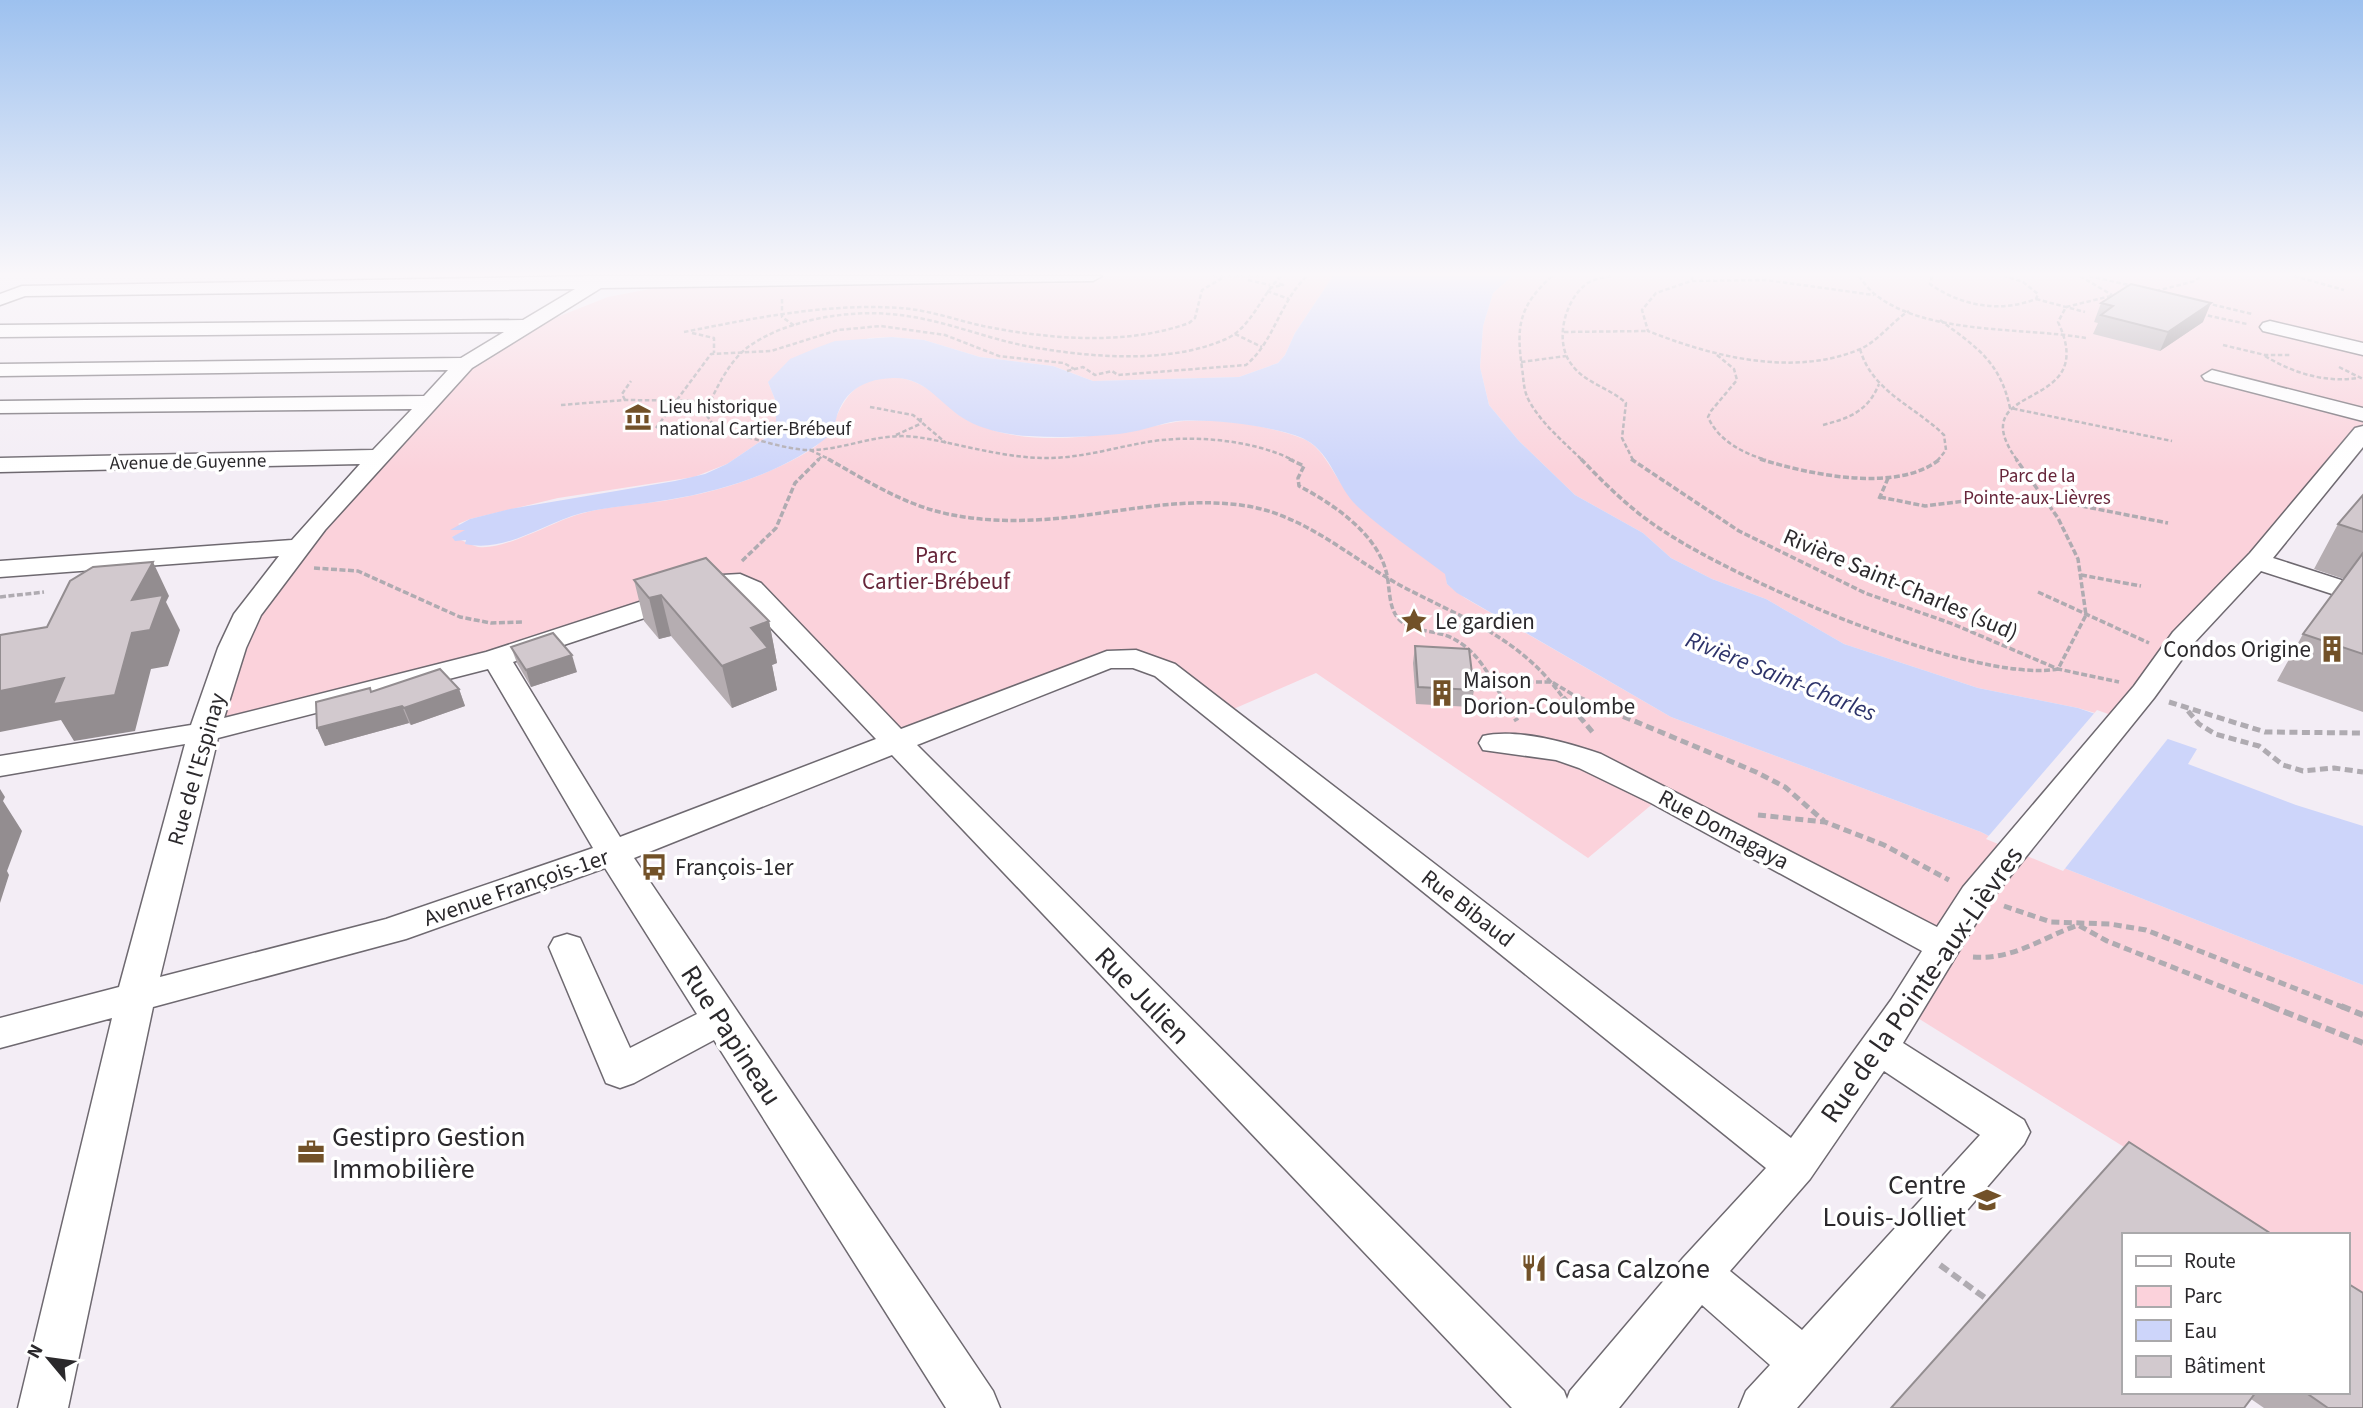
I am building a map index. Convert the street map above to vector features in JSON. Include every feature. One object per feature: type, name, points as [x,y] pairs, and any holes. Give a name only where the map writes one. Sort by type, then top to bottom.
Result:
[{"type":"street","name":"Rue de l'Espinay","points":[[43,1408],[135,1000],[204,732],[238,637],[248,614],[290,556],[376,457],[465,363],[500,342]]},
{"type":"street","points":[[2337,342],[2363,349]]},
{"type":"street","points":[[0,370],[465,363]]},
{"type":"street","points":[[2212,376],[2363,415]]},
{"type":"street","points":[[0,407],[428,402]]},
{"type":"street","name":"Rue de la Pointe-aux-Lièvres","points":[[1588,1408],[1699,1273],[1795,1166],[1905,1010],[1942,946],[2126,697],[2172,653],[2256,561],[2363,433]]},
{"type":"street","name":"Avenue de Guyenne","points":[[0,465],[376,457]]},
{"type":"street","points":[[0,569],[290,556]]},
{"type":"street","points":[[2256,561],[2363,596]]},
{"type":"street","points":[[0,766],[204,732],[496,658],[722,583],[739,573]]},
{"type":"street","name":"Rue Julien","points":[[739,573],[898,744],[1546,1408]]},
{"type":"street","name":"Rue Papineau","points":[[496,658],[613,853],[975,1408]]},
{"type":"street","name":"Avenue François-1er","points":[[0,1033],[135,1000],[393,930],[613,853],[898,744],[1107,660],[1136,659]]},
{"type":"street","name":"Rue Bibaud","points":[[1136,659],[1164,670],[1222,714],[1795,1166]]},
{"type":"street","name":"Rue Domagaya","points":[[1494,743],[1532,746],[1590,761],[1636,782],[1942,946]]},
{"type":"street","points":[[567,947],[620,1072],[721,1019]]},
{"type":"street","points":[[1764,1408],[2008,1132],[1879,1048]]},
{"type":"street","points":[[1699,1273],[1804,1363]]},
{"type":"path","points":[[714,353],[715,342]]},
{"type":"path","points":[[757,342],[742,353],[710,401],[705,413],[715,427],[810,450],[906,500],[956,515],[1033,520],[1188,502],[1250,507],[1279,514],[1315,532],[1389,580],[1515,646],[1552,682],[1588,703],[1629,716],[1756,772],[1785,787],[1825,822]]},
{"type":"path","points":[[656,428],[708,356],[714,353],[771,351],[801,342]]},
{"type":"path","points":[[955,342],[987,354],[1064,363],[1074,369]]},
{"type":"path","points":[[1010,342],[1111,354],[1182,349],[1216,342]]},
{"type":"path","points":[[1251,342],[1262,347]]},
{"type":"path","points":[[1118,375],[1140,371],[1228,369],[1246,365],[1262,352],[1265,342]]},
{"type":"path","points":[[1517,342],[1524,394],[1532,408],[1616,495],[1653,524],[1704,555],[1807,605],[1899,640],[1989,664],[2042,673],[2058,669],[2086,615],[2081,576],[2078,559],[2046,499],[2013,455],[2002,430],[2004,415],[2010,408],[2059,380],[2067,369],[2065,342]]},
{"type":"path","points":[[1521,362],[1566,356],[1565,342]]},
{"type":"path","points":[[1679,342],[1717,355],[1810,359],[1860,349],[1868,342]]},
{"type":"path","points":[[1966,342],[1998,368],[2006,382],[2010,408]]},
{"type":"path","points":[[2223,345],[2265,355],[2296,356]]},
{"type":"path","points":[[1717,355],[1734,369],[1737,380],[1732,389],[1714,403],[1708,417],[1715,431],[1733,446],[1798,470],[1841,475],[1889,476],[1926,470],[1945,455],[1948,443],[1937,426],[1879,384],[1862,365],[1860,349]]},
{"type":"path","points":[[2265,355],[2278,364],[2299,371],[2347,381],[2361,379]]},
{"type":"path","name":"Rivière Saint-Charles (sud)","points":[[1566,356],[1572,368],[1626,403],[1622,438],[1629,457],[1688,500],[1739,531],[1865,593],[1953,624],[2126,697]]},
{"type":"path","points":[[2330,364],[2361,379]]},
{"type":"path","points":[[1066,371],[1083,368],[1100,378]]},
{"type":"path","points":[[1095,375],[1112,371],[1124,378]]},
{"type":"path","points":[[625,400],[622,394],[631,381]]},
{"type":"path","points":[[1823,425],[1864,412],[1874,399],[1879,384]]},
{"type":"path","points":[[561,405],[625,400],[710,401]]},
{"type":"path","points":[[870,407],[900,410],[922,417],[947,444]]},
{"type":"path","points":[[2010,408],[2172,441]]},
{"type":"path","points":[[890,437],[920,424],[922,417]]},
{"type":"path","points":[[810,450],[890,437],[914,437],[994,454],[1043,458],[1090,454],[1145,442],[1173,440],[1224,441],[1274,451],[1304,466],[1298,478],[1299,486],[1323,496],[1328,507],[1360,529],[1382,558],[1389,580],[1388,594],[1396,616],[1403,623],[1465,645],[1475,653],[1532,746]]},
{"type":"path","points":[[739,573],[776,528],[795,483],[823,456]]},
{"type":"path","points":[[1889,476],[1879,499],[1925,506],[1988,498],[2046,499],[2168,523]]},
{"type":"path","points":[[290,556],[358,571],[460,617],[491,623],[531,622]]},
{"type":"path","points":[[2081,576],[2141,586]]},
{"type":"path","points":[[2038,592],[2172,653]]},
{"type":"path","points":[[1468,682],[1552,682]]},
{"type":"path","points":[[2172,703],[2265,732],[2363,733]]},
{"type":"path","points":[[2188,710],[2199,724],[2216,734],[2259,746],[2283,765],[2303,771],[2334,768],[2363,772]]},
{"type":"path","points":[[1942,946],[1967,956],[2003,959],[2023,954],[2039,941],[2078,925],[2110,923],[2146,930],[2186,943],[2363,1016]]},
{"type":"path","points":[[2078,925],[2107,941],[2363,1043]]},
{"type":"path","points":[[1910,1243],[1993,1303]]},
{"type":"green space","name":"Parc Cartier-Brébeuf","points":[[501,342],[860,342],[768,382],[776,402],[776,424],[770,435],[727,464],[694,477],[558,498],[458,524],[467,530],[452,537],[478,547],[501,545],[590,511],[682,498],[759,476],[812,449],[821,442],[849,395],[867,382],[888,377],[906,379],[922,385],[967,417],[1003,433],[1066,438],[1185,421],[1220,421],[1256,426],[1304,439],[1322,454],[1349,493],[1446,574],[1447,584],[1465,598],[1671,717],[1981,832],[2013,848],[2363,985],[2363,1296],[2349,1287],[2349,1233],[2262,1233],[1905,1010],[1942,947],[1662,796],[1588,858],[1316,673],[1222,714],[1164,670],[1107,660],[898,744],[752,589],[496,658],[204,732],[248,614],[465,364]]},
{"type":"green space","name":"Parc Cartier-Brébeuf","points":[[930,342],[1291,342],[1278,363],[1239,377],[1093,381],[1053,366],[980,357]]},
{"type":"green space","name":"Parc de la Pointe-aux-Lièvres","points":[[1482,342],[2363,342],[2363,433],[2119,720],[2078,708],[1978,688],[1844,644],[1766,599],[1712,579],[1671,558],[1643,533],[1575,495],[1519,441],[1489,405],[1480,367]]},
{"type":"water","name":"Rivière Saint-Charles","points":[[833,342],[930,342],[980,357],[1053,366],[1093,381],[1239,377],[1278,363],[1291,342],[1482,342],[1480,367],[1489,405],[1519,441],[1575,495],[1643,533],[1671,558],[1712,579],[1766,599],[1844,644],[1978,688],[2078,708],[2197,749],[2188,764],[2296,805],[2363,826],[2363,985],[2013,848],[1981,832],[1671,717],[1457,593],[1447,584],[1445,574],[1357,506],[1315,446],[1294,435],[1278,431],[1240,424],[1184,421],[1108,435],[1014,435],[990,430],[968,421],[916,382],[881,379],[860,386],[852,392],[840,409],[834,432],[816,446],[755,477],[689,496],[582,513],[525,536],[496,544],[480,546],[465,544],[466,540],[455,541],[452,537],[465,530],[450,530],[470,519],[510,509],[675,481],[705,474],[727,464],[770,435],[776,424],[776,402],[768,382],[790,359]]},
{"type":"pier","points":[[2097,710],[2170,736],[2063,871],[1986,839]]},
{"type":"building","points":[[2363,495],[2363,532],[2338,524]]},
{"type":"building","points":[[2363,553],[2363,654],[2303,634]]},
{"type":"building","points":[[706,558],[769,621],[751,628],[768,648],[722,666],[661,595],[649,598],[634,580]]},
{"type":"building","points":[[153,562],[132,600],[163,595],[150,630],[132,633],[115,695],[53,704],[64,678],[0,691],[0,635],[47,627],[70,581],[93,567]]},
{"type":"building","points":[[553,633],[572,655],[526,670],[511,647]]},
{"type":"building","points":[[1415,646],[1469,649],[1474,690],[1418,687]]},
{"type":"building","points":[[440,669],[459,689],[404,708],[402,706],[317,728],[316,702],[370,688],[371,692]]},
{"type":"building","points":[[2129,1142],[2270,1233],[2122,1233],[2122,1394],[2254,1394],[2244,1408],[1891,1408]]},
{"type":"building","points":[[2349,1284],[2363,1293],[2363,1408],[2328,1408],[2308,1394],[2349,1394]]},
{"type":"place","name":"Lieu historique national Cartier-Brébeuf","points":[[638,417]]},
{"type":"place","name":"Le gardien","points":[[1414,621]]},
{"type":"place","name":"Condos Origine","points":[[2332,649]]},
{"type":"place","name":"Maison Dorion-Coulombe","points":[[1442,693]]},
{"type":"place","name":"François-1er","points":[[654,867]]},
{"type":"place","name":"Gestipro Gestion Immobilière","points":[[311,1152]]},
{"type":"place","name":"Centre Louis-Jolliet","points":[[1987,1200]]},
{"type":"place","name":"Casa Calzone","points":[[1534,1268]]}]
